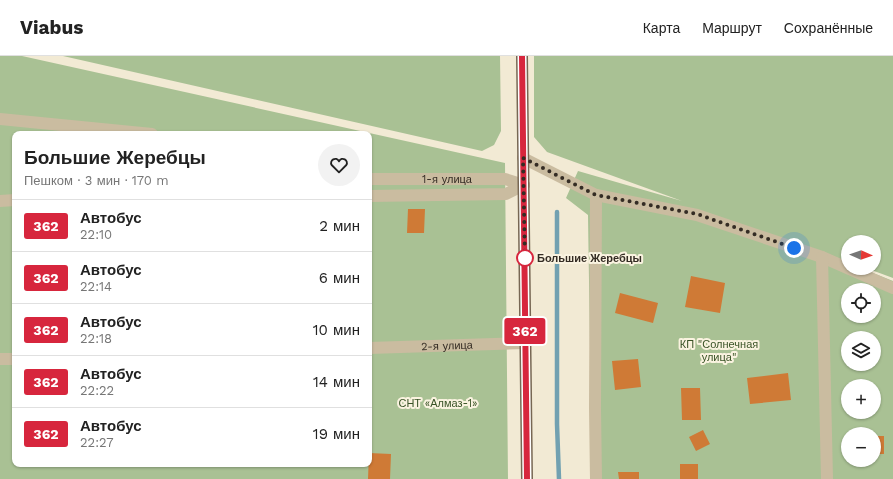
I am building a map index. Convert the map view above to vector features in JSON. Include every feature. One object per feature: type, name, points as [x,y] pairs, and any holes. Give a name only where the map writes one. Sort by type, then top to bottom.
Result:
[{"type":"main road","points":[[522,56],[527,479]]},
{"type":"street","points":[[0,119],[122,131]]},
{"type":"street","points":[[523,158],[596,195],[697,214],[822,257],[893,288]]},
{"type":"street","name":"1-я улица","points":[[372,179],[505,179],[524,185]]},
{"type":"street","points":[[372,196],[506,194],[524,185]]},
{"type":"street","points":[[596,195],[596,479]]},
{"type":"street","points":[[0,201],[12,200]]},
{"type":"street","points":[[822,257],[827,479]]},
{"type":"street","name":"2-я улица","points":[[372,348],[525,343]]},
{"type":"street","points":[[0,359],[12,359]]},
{"type":"green space","name":"СНТ «Алмаз-1»","points":[[0,56],[22,56],[361,131],[12,131],[12,467],[372,467],[372,134],[505,163],[508,479],[0,479]]},
{"type":"green space","points":[[63,56],[500,56],[501,131],[494,145],[482,151]]},
{"type":"green space","name":"КП \"Солнечная улица\"","points":[[534,56],[893,56],[893,278],[881,274],[881,235],[841,235],[841,259],[806,246],[841,260],[841,275],[878,275],[893,281],[893,479],[592,479],[588,215],[566,198],[578,171],[682,201],[547,152],[534,137]]},
{"type":"building","points":[[408,209],[425,209],[424,233],[407,233]]},
{"type":"building","points":[[691,276],[725,283],[720,313],[685,307]]},
{"type":"building","points":[[620,293],[658,303],[653,323],[615,313]]},
{"type":"building","points":[[638,359],[641,387],[615,390],[612,361]]},
{"type":"building","points":[[788,373],[791,400],[750,404],[747,378]]},
{"type":"building","points":[[681,388],[700,388],[701,420],[682,420]]},
{"type":"building","points":[[703,430],[710,444],[696,451],[689,437]]},
{"type":"building","points":[[881,436],[884,436],[884,454],[881,454]]},
{"type":"building","points":[[372,453],[391,454],[390,479],[368,479],[368,467],[372,467]]},
{"type":"building","points":[[680,464],[698,464],[698,479],[680,479]]},
{"type":"building","points":[[618,472],[639,472],[639,479],[619,479]]},
{"type":"waterway","points":[[557,212],[557,424],[559,479]]},
{"type":"bus line","name":"362","points":[[522,56],[527,479]]},
{"type":"place","name":"Большие Жеребцы","points":[[525,258]]},
{"type":"route","points":[[525,258],[523,158],[596,195],[697,214],[794,248]]}]
